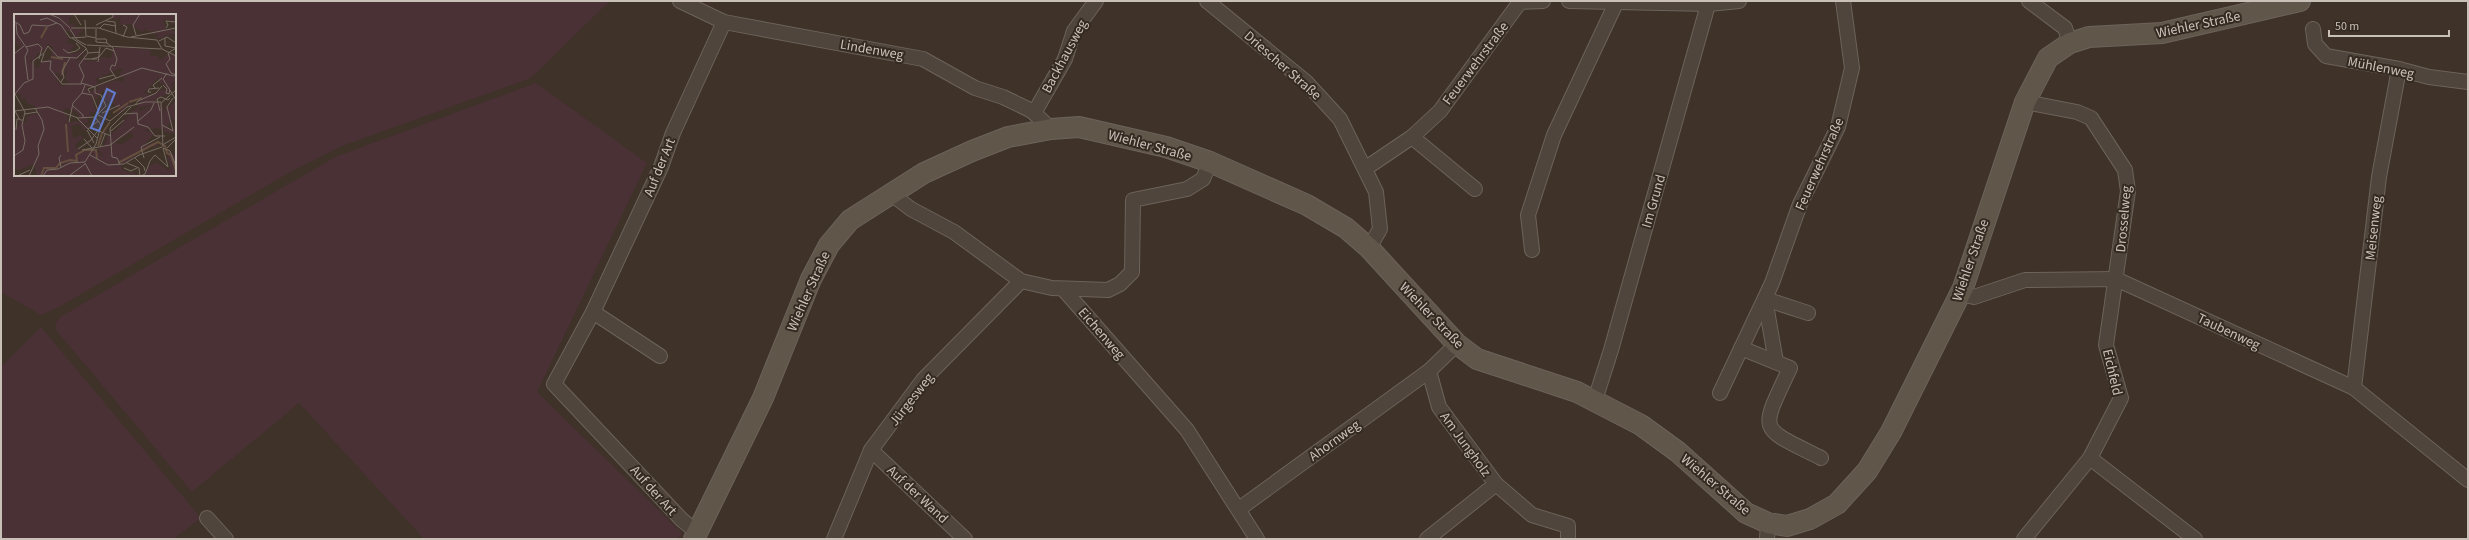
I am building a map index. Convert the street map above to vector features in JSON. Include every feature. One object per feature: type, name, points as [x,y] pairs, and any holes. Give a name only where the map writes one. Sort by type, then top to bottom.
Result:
[{"type":"main road","name":"Wiehler Straße","points":[[696,535],[763,398],[811,279],[829,245],[850,220],[890,193],[924,173],[1008,136],[1051,129],[1079,127],[1166,147],[1210,162],[1307,205],[1346,228],[1369,248],[1457,344],[1477,359],[1595,400],[1641,425],[1678,452],[1767,531],[1810,519],[1837,504],[1867,471],[1891,432],[1960,294],[2025,102],[2048,58],[2070,43],[2089,37],[2162,33],[2300,1]]},
{"type":"street","name":"Lindenweg","points":[[680,1],[724,22],[923,59],[975,88],[1003,96],[1034,113],[1051,129]]},
{"type":"street","name":"Backhausweg","points":[[1034,113],[1065,59],[1074,31],[1096,1]]},
{"type":"street","name":"Driescher Straße","points":[[1207,1],[1306,82],[1340,119],[1366,168],[1376,192],[1380,229],[1369,248]]},
{"type":"street","name":"Feuerwehrstraße","points":[[1366,168],[1412,137],[1440,111],[1520,2],[1543,1]]},
{"type":"street","points":[[1569,1],[1616,3],[1709,3],[1739,1]]},
{"type":"street","name":"Feuerwehrstraße","points":[[1720,393],[1765,299],[1800,204],[1838,127],[1852,68],[1843,1]]},
{"type":"street","points":[[2029,1],[2065,28],[2070,43]]},
{"type":"street","points":[[1532,250],[1528,215],[1554,135],[1616,3]]},
{"type":"street","name":"Im Grund","points":[[1595,400],[1615,335],[1709,3]]},
{"type":"street","name":"Auf der Art","points":[[696,535],[554,384],[593,312],[661,168],[673,133],[724,22]]},
{"type":"street","name":"Mühlenweg","points":[[2313,29],[2314,44],[2326,56],[2399,69],[2430,77],[2468,82]]},
{"type":"street","name":"Meisenweg","points":[[2354,388],[2379,177],[2399,69]]},
{"type":"street","name":"Drosselweg","points":[[2025,102],[2077,112],[2091,118],[2125,170],[2128,191],[2116,279]]},
{"type":"street","points":[[1412,137],[1475,189]]},
{"type":"street","points":[[890,193],[911,209],[954,232],[1021,281],[1064,290],[1108,290],[1120,284],[1132,272],[1133,200],[1187,189],[1204,179],[1210,162]]},
{"type":"street","name":"Taubenweg","points":[[1960,294],[1974,297],[2025,280],[2116,279],[2354,388],[2468,480]]},
{"type":"street","name":"Eichfeld","points":[[2024,539],[2090,458],[2121,398],[2106,345],[2116,279]]},
{"type":"street","name":"Jürgesweg","points":[[834,539],[871,450],[923,380],[1021,281]]},
{"type":"street","name":"Eichenweg","points":[[1064,290],[1188,430],[1257,539]]},
{"type":"street","points":[[1776,362],[1765,299],[1808,312]]},
{"type":"street","points":[[593,312],[660,356]]},
{"type":"street","points":[[1429,371],[1457,344]]},
{"type":"street","points":[[1741,348],[1790,368],[1769,412],[1768,422],[1771,430],[1777,436],[1822,458]]},
{"type":"street","name":"Ahornweg","points":[[1239,510],[1429,371]]},
{"type":"street","name":"Am Jungholz","points":[[1429,371],[1439,407],[1496,484],[1532,515],[1568,526],[1568,539]]},
{"type":"street","name":"Auf der Wand","points":[[871,450],[965,539]]},
{"type":"street","points":[[2090,458],[2194,539]]},
{"type":"street","name":"Am Jungholz","points":[[1427,539],[1496,484]]},
{"type":"street","points":[[207,518],[226,539]]},
{"type":"shaded area","points":[[1,1],[610,1],[531,78],[342,146],[292,171],[59,307],[41,315],[1,292]]},
{"type":"shaded area","points":[[536,83],[647,163],[537,392],[682,533],[677,539],[424,539],[299,403],[192,492],[56,330],[56,323],[60,317],[335,157]]},
{"type":"shaded area","points":[[41,327],[201,518],[173,539],[1,539],[1,367]]}]
